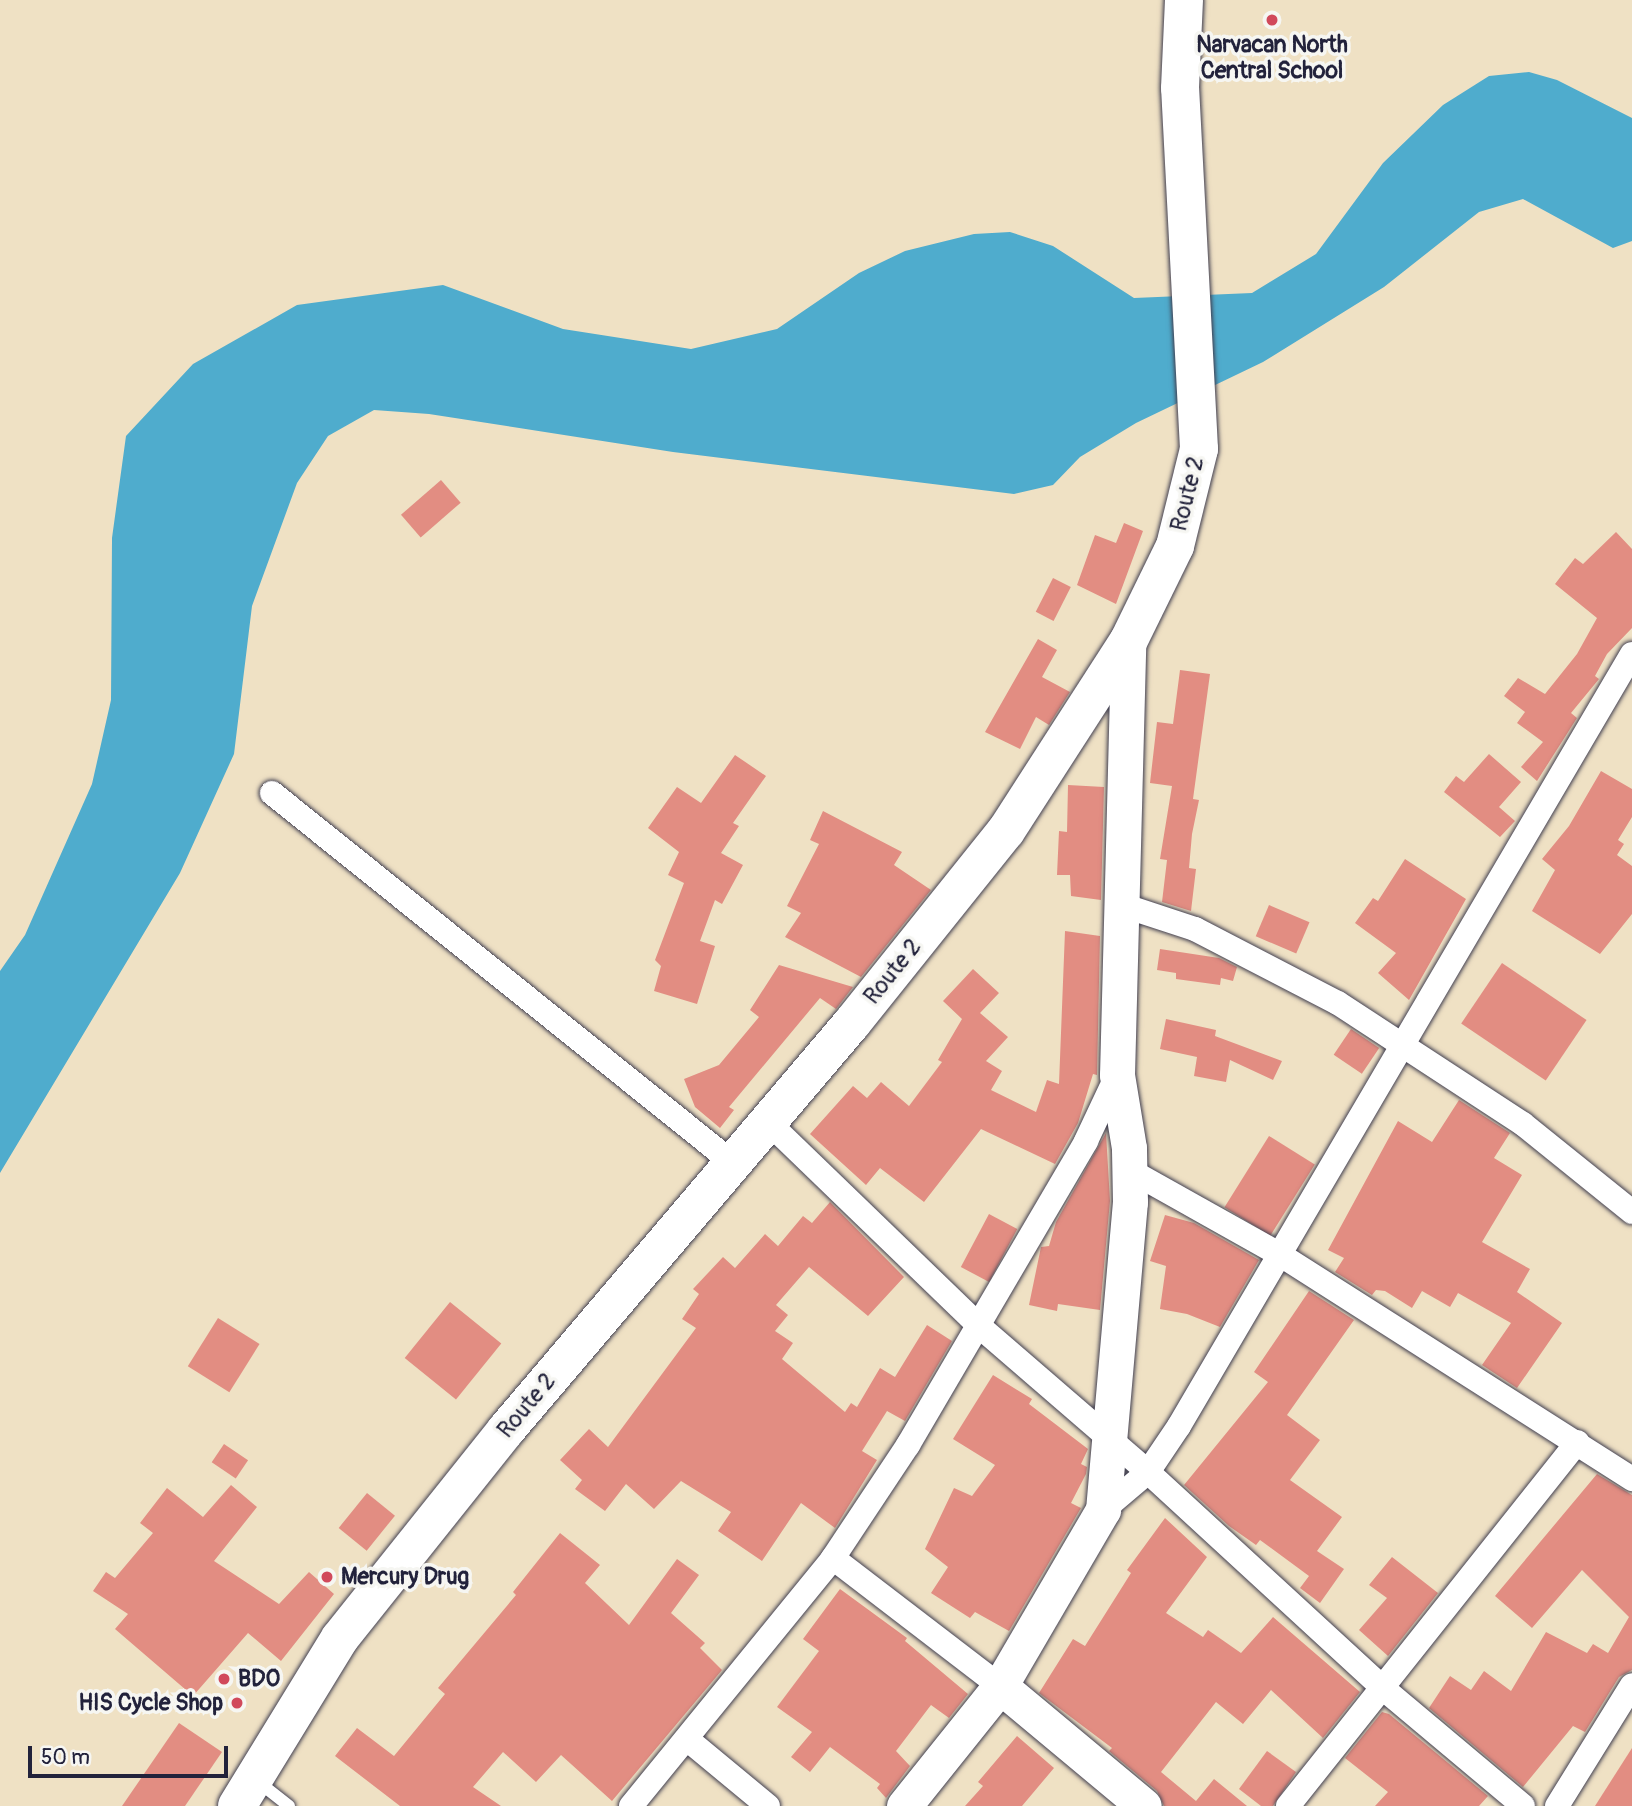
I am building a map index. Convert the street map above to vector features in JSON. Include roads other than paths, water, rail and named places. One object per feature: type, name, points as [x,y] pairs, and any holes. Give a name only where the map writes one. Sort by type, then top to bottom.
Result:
[{"type":"highway","name":"Route 2","points":[[245,1792],[340,1638],[506,1430],[768,1122],[1006,831],[1128,642],[1175,546],[1199,449],[1192,250],[1180,89],[1184,0]]},
{"type":"street","points":[[1103,1510],[1124,1294],[1131,1171],[1117,1075],[1125,906],[1128,642]]},
{"type":"street","points":[[904,1806],[1000,1686],[1103,1510],[1148,1472],[1210,1376],[1632,654]]},
{"type":"street","points":[[272,793],[733,1163]]},
{"type":"street","points":[[1125,906],[1244,952],[1403,1044],[1523,1125],[1632,1212]]},
{"type":"street","points":[[631,1806],[833,1558],[979,1326],[1086,1141],[1117,1075]]},
{"type":"street","points":[[768,1122],[979,1326],[1148,1472],[1385,1690],[1523,1806]]},
{"type":"street","points":[[1131,1171],[1279,1254],[1578,1442],[1632,1479]]},
{"type":"street","points":[[1288,1806],[1385,1690],[1578,1442]]},
{"type":"street","points":[[833,1558],[1000,1686],[1144,1806]]},
{"type":"street","points":[[1557,1806],[1632,1685]]},
{"type":"street","points":[[687,1739],[768,1806]]},
{"type":"lane","points":[[245,1792],[289,1806]]},
{"type":"water","points":[[1529,72],[1557,80],[1632,118],[1632,241],[1613,248],[1523,199],[1479,212],[1384,287],[1263,362],[1136,423],[1080,457],[1053,485],[1014,494],[673,452],[429,414],[374,410],[328,436],[297,483],[252,606],[234,754],[180,873],[0,1173],[0,971],[25,935],[92,784],[111,700],[112,538],[126,436],[193,364],[297,305],[443,285],[563,329],[691,349],[777,329],[859,273],[905,251],[974,234],[1010,232],[1053,246],[1134,298],[1252,293],[1316,254],[1383,163],[1443,105],[1489,76]]},
{"type":"place","name":"Narvacan North Central School","points":[[1272,20]]},
{"type":"place","name":"Mercury Drug","points":[[327,1577]]},
{"type":"place","name":"BDO","points":[[224,1679]]},
{"type":"place","name":"HIS Cycle Shop","points":[[237,1703]]}]
